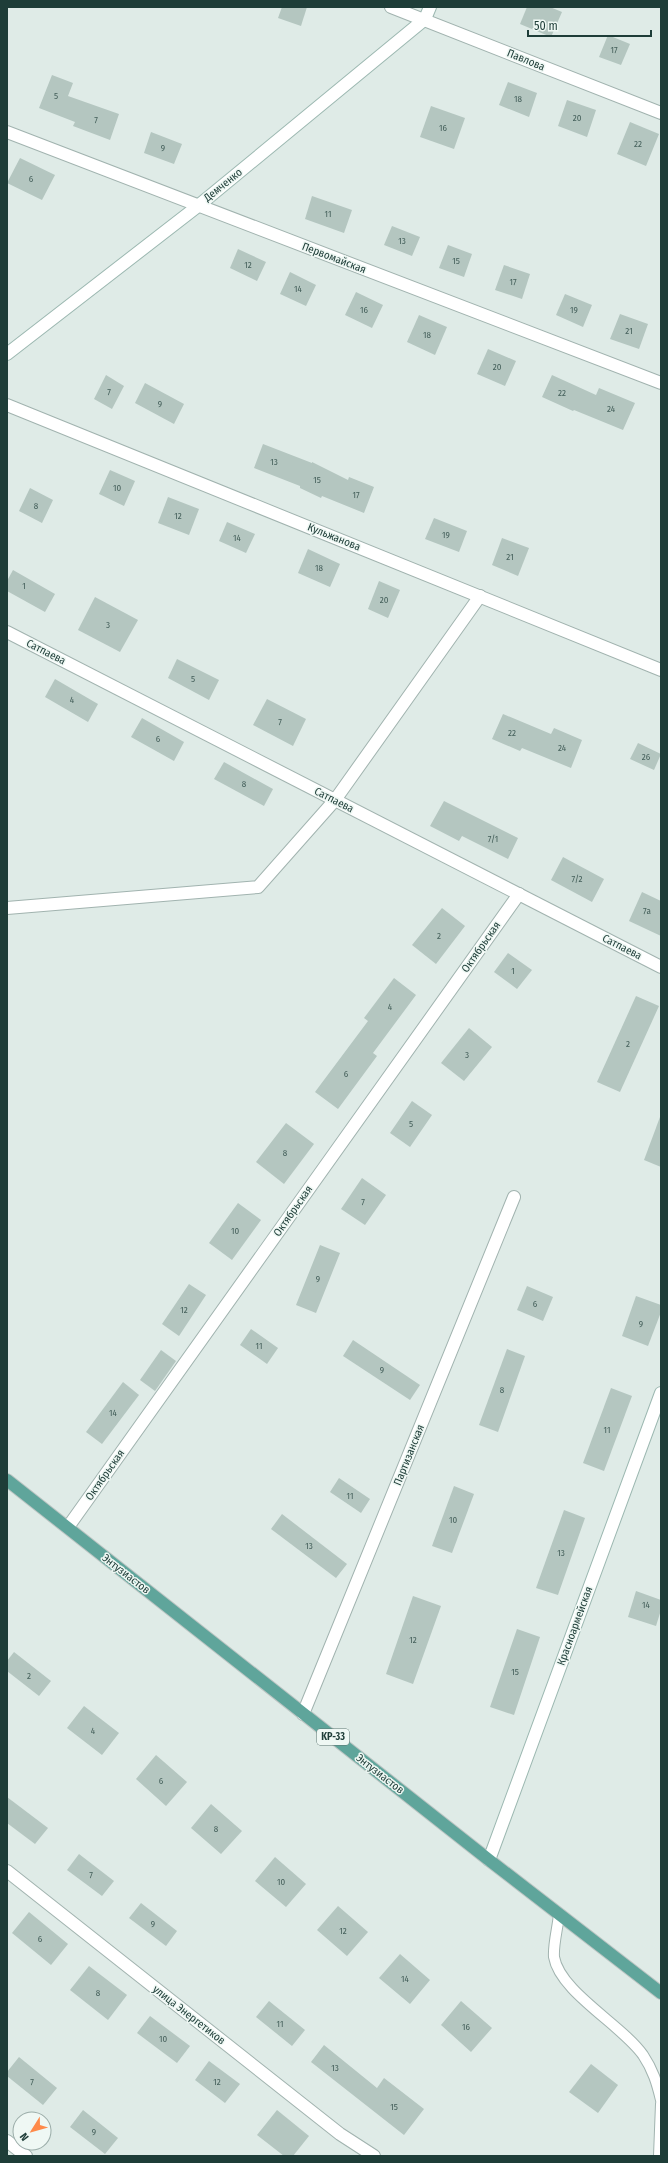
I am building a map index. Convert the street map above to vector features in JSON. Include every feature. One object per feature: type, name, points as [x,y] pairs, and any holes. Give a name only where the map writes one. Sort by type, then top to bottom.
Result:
[{"type":"main road","name":"Энтузиастов","points":[[7,1480],[489,1860],[661,1993]]},
{"type":"street","name":"Павлова","points":[[391,7],[661,113]]},
{"type":"street","name":"Демченко","points":[[7,354],[198,206],[425,20],[430,7]]},
{"type":"street","name":"Первомайская","points":[[7,132],[661,383]]},
{"type":"street","name":"Кульжанова","points":[[7,404],[661,670]]},
{"type":"street","points":[[7,908],[258,887],[335,800],[480,596]]},
{"type":"street","name":"Сатпаева","points":[[7,632],[661,967]]},
{"type":"street","name":"Октябрьская","points":[[68,1527],[519,894]]},
{"type":"street","name":"Партизанская","points":[[304,1714],[514,1197]]},
{"type":"street","name":"Красноармейская","points":[[489,1860],[661,1393]]},
{"type":"street","name":"улица Энергетиков","points":[[7,1871],[340,2134],[374,2156]]},
{"type":"street","points":[[7,2141],[26,2156]]},
{"type":"lane","points":[[560,1914],[554,1956],[560,1974],[571,1988],[598,2010],[642,2054],[656,2076],[661,2100]]},
{"type":"lane","points":[[659,2156],[661,2104]]},
{"type":"building","points":[[282,7],[307,7],[301,26],[278,18]]},
{"type":"building","points":[[527,7],[550,7],[562,12],[551,37],[520,24]]},
{"type":"building","points":[[608,35],[630,44],[621,65],[599,57]]},
{"type":"building","points":[[52,75],[73,83],[68,96],[119,114],[110,140],[73,126],[75,122],[39,108]]},
{"type":"building","points":[[508,82],[537,93],[529,117],[499,105]]},
{"type":"building","points":[[567,100],[596,110],[587,137],[558,126]]},
{"type":"building","points":[[431,106],[465,118],[454,149],[420,137]]},
{"type":"building","points":[[630,122],[659,134],[646,166],[617,154]]},
{"type":"building","points":[[151,132],[182,144],[174,164],[144,153]]},
{"type":"building","points":[[20,158],[55,175],[42,200],[7,183]]},
{"type":"building","points":[[312,196],[352,210],[344,233],[305,219]]},
{"type":"building","points":[[392,226],[420,237],[412,256],[384,245]]},
{"type":"building","points":[[448,245],[472,254],[464,277],[439,268]]},
{"type":"building","points":[[238,249],[266,262],[257,281],[230,268]]},
{"type":"building","points":[[504,265],[530,274],[522,299],[495,290]]},
{"type":"building","points":[[290,272],[316,285],[306,306],[280,294]]},
{"type":"building","points":[[356,292],[383,305],[372,328],[345,315]]},
{"type":"building","points":[[565,294],[592,305],[583,327],[556,315]]},
{"type":"building","points":[[620,314],[648,324],[639,349],[610,339]]},
{"type":"building","points":[[419,315],[447,327],[435,355],[407,342]]},
{"type":"building","points":[[488,349],[516,361],[505,386],[477,374]]},
{"type":"building","points":[[106,375],[124,386],[112,409],[94,399]]},
{"type":"building","points":[[552,375],[596,395],[599,388],[635,403],[623,430],[574,410],[573,411],[542,397]]},
{"type":"building","points":[[145,383],[184,404],[174,424],[135,403]]},
{"type":"building","points":[[263,444],[312,462],[348,480],[349,477],[374,487],[364,513],[322,496],[321,498],[300,488],[300,486],[254,468]]},
{"type":"building","points":[[110,470],[135,481],[124,506],[99,494]]},
{"type":"building","points":[[30,488],[53,500],[42,523],[19,511]]},
{"type":"building","points":[[168,497],[199,509],[189,535],[158,523]]},
{"type":"building","points":[[434,518],[467,531],[459,552],[425,539]]},
{"type":"building","points":[[227,522],[255,534],[246,553],[219,541]]},
{"type":"building","points":[[502,538],[529,548],[518,576],[492,565]]},
{"type":"building","points":[[308,549],[340,564],[330,587],[298,573]]},
{"type":"building","points":[[13,570],[55,594],[45,612],[7,591],[7,581]]},
{"type":"building","points":[[379,581],[400,590],[388,618],[368,609]]},
{"type":"building","points":[[95,597],[138,620],[120,652],[78,630]]},
{"type":"building","points":[[177,659],[219,680],[209,700],[168,678]]},
{"type":"building","points":[[55,679],[98,704],[88,722],[45,697]]},
{"type":"building","points":[[267,699],[306,719],[293,746],[253,725]]},
{"type":"building","points":[[503,714],[551,734],[554,728],[582,740],[571,768],[522,748],[520,751],[492,739]]},
{"type":"building","points":[[142,718],[184,742],[174,761],[131,737]]},
{"type":"building","points":[[638,743],[661,754],[654,770],[630,759]]},
{"type":"building","points":[[224,762],[273,789],[264,806],[214,779]]},
{"type":"building","points":[[444,801],[518,838],[508,859],[462,836],[459,841],[430,826]]},
{"type":"building","points":[[563,857],[604,879],[592,902],[551,880]]},
{"type":"building","points":[[642,892],[661,901],[661,936],[629,921]]},
{"type":"building","points":[[442,908],[465,926],[436,964],[412,945]]},
{"type":"building","points":[[508,953],[532,970],[517,989],[494,972]]},
{"type":"building","points":[[394,978],[416,995],[373,1053],[377,1056],[338,1109],[315,1092],[368,1021],[364,1018]]},
{"type":"building","points":[[636,996],[659,1006],[620,1092],[597,1082]]},
{"type":"building","points":[[469,1028],[492,1047],[464,1081],[441,1063]]},
{"type":"building","points":[[412,1101],[432,1115],[410,1147],[390,1133]]},
{"type":"building","points":[[661,1117],[661,1167],[644,1160]]},
{"type":"building","points":[[286,1123],[314,1144],[284,1184],[256,1162]]},
{"type":"building","points":[[362,1178],[386,1195],[365,1225],[341,1209]]},
{"type":"building","points":[[238,1203],[261,1220],[232,1260],[209,1243]]},
{"type":"building","points":[[320,1245],[340,1253],[316,1313],[296,1305]]},
{"type":"building","points":[[189,1284],[206,1295],[179,1336],[162,1324]]},
{"type":"building","points":[[527,1286],[553,1297],[543,1321],[517,1310]]},
{"type":"building","points":[[636,1296],[661,1305],[661,1312],[648,1346],[622,1336]]},
{"type":"building","points":[[251,1329],[278,1348],[267,1364],[240,1345]]},
{"type":"building","points":[[353,1340],[420,1385],[410,1400],[343,1356]]},
{"type":"building","points":[[507,1349],[525,1356],[498,1432],[479,1425]]},
{"type":"building","points":[[161,1350],[176,1361],[155,1391],[140,1380]]},
{"type":"building","points":[[123,1382],[139,1395],[102,1444],[86,1432]]},
{"type":"building","points":[[611,1388],[632,1396],[604,1471],[583,1463]]},
{"type":"building","points":[[339,1478],[370,1499],[361,1513],[330,1492]]},
{"type":"building","points":[[454,1486],[474,1494],[452,1553],[432,1546]]},
{"type":"building","points":[[564,1510],[585,1518],[558,1595],[536,1588]]},
{"type":"building","points":[[282,1514],[347,1564],[336,1578],[271,1529]]},
{"type":"building","points":[[636,1591],[661,1600],[661,1610],[656,1626],[628,1617]]},
{"type":"building","points":[[413,1596],[441,1606],[413,1684],[386,1674]]},
{"type":"building","points":[[517,1629],[540,1637],[514,1715],[490,1707]]},
{"type":"building","points":[[14,1652],[51,1681],[39,1696],[7,1671],[7,1661]]},
{"type":"building","points":[[84,1706],[119,1733],[102,1755],[67,1728]]},
{"type":"building","points":[[156,1755],[187,1782],[166,1806],[136,1779]]},
{"type":"building","points":[[7,1797],[48,1828],[35,1844],[7,1823]]},
{"type":"building","points":[[211,1804],[242,1831],[221,1854],[191,1828]]},
{"type":"building","points":[[79,1854],[114,1881],[102,1896],[67,1870]]},
{"type":"building","points":[[275,1857],[306,1884],[286,1907],[255,1881]]},
{"type":"building","points":[[141,1903],[177,1931],[166,1946],[129,1918]]},
{"type":"building","points":[[338,1906],[368,1932],[347,1956],[317,1930]]},
{"type":"building","points":[[29,1912],[68,1944],[51,1965],[12,1933]]},
{"type":"building","points":[[400,1954],[430,1980],[410,2004],[379,1978]]},
{"type":"building","points":[[89,1966],[127,1995],[108,2020],[70,1990]]},
{"type":"building","points":[[269,2001],[305,2030],[292,2046],[256,2017]]},
{"type":"building","points":[[461,2001],[492,2028],[471,2052],[441,2025]]},
{"type":"building","points":[[150,2016],[190,2046],[177,2063],[137,2033]]},
{"type":"building","points":[[324,2045],[377,2088],[384,2078],[424,2109],[404,2135],[311,2062]]},
{"type":"building","points":[[19,2057],[57,2088],[43,2105],[7,2076],[7,2072]]},
{"type":"building","points":[[209,2061],[240,2084],[225,2103],[195,2080]]},
{"type":"building","points":[[591,2064],[618,2085],[598,2113],[569,2092]]},
{"type":"building","points":[[83,2110],[118,2138],[105,2154],[70,2127]]},
{"type":"building","points":[[277,2110],[309,2136],[293,2156],[284,2156],[257,2135]]}]
